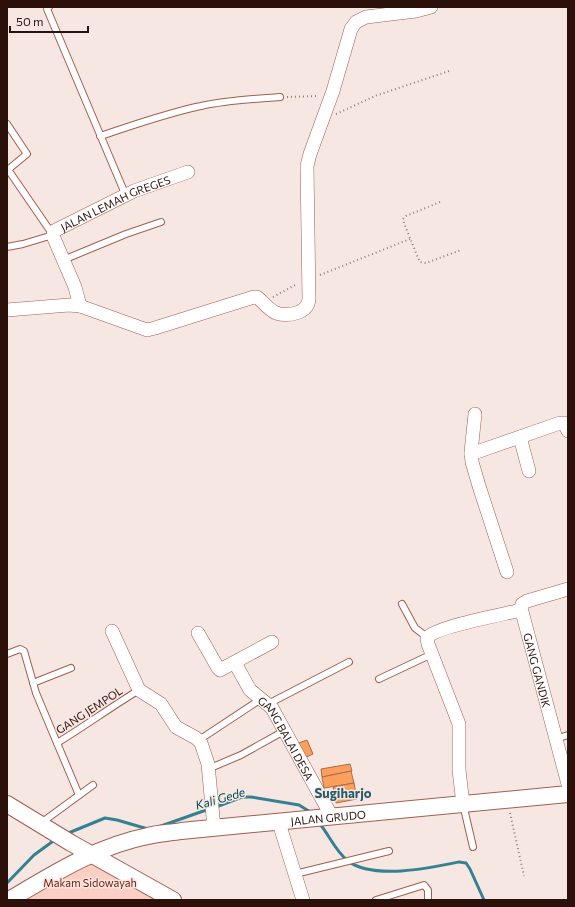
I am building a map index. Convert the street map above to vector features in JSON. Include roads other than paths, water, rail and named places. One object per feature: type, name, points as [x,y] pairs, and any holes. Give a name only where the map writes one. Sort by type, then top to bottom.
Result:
[{"type":"street","points":[[7,310],[69,305],[80,306],[147,330],[254,297],[257,297],[274,312],[282,314],[304,310],[309,302],[307,166],[332,95],[349,34],[356,22],[366,17],[416,11],[431,7]]},
{"type":"street","name":"JALAN LEMAH GREGES","points":[[80,306],[77,294],[53,235],[55,230],[146,186],[188,172]]},
{"type":"street","points":[[475,414],[471,454],[479,486],[507,572]]},
{"type":"street","points":[[471,454],[560,423],[564,423],[568,431]]},
{"type":"street","points":[[520,437],[529,471]]},
{"type":"street","points":[[463,804],[459,770],[459,724],[427,638],[431,634],[449,628],[521,610],[521,606],[525,602],[568,589]]},
{"type":"street","name":"GANG GANDIK","points":[[521,610],[562,737],[568,784]]},
{"type":"street","points":[[112,631],[139,690],[161,704],[176,727],[199,740],[203,748],[208,769],[214,828]]},
{"type":"street","points":[[198,633],[219,670],[222,670],[272,642]]},
{"type":"street","name":"GANG BALAI DESA","points":[[235,663],[250,690],[265,702],[284,731],[321,819]]},
{"type":"street","name":"JALAN GRUDO","points":[[9,900],[65,867],[91,854],[148,836],[214,828],[321,819],[568,794]]},
{"type":"street","points":[[7,804],[71,843],[173,900]]},
{"type":"street","points":[[279,822],[303,900]]},
{"type":"lane","points":[[49,7],[47,9],[126,196]]},
{"type":"lane","points":[[100,136],[169,114],[201,106],[241,100],[280,97]]},
{"type":"lane","points":[[7,124],[27,153],[10,168],[10,171],[53,235],[7,247]]},
{"type":"lane","points":[[64,260],[126,234],[161,222]]},
{"type":"lane","points":[[402,604],[415,628],[427,638]]},
{"type":"lane","points":[[7,654],[23,650],[36,693],[57,743]]},
{"type":"lane","points":[[380,680],[432,654]]},
{"type":"lane","points":[[199,740],[265,702],[349,662]]},
{"type":"lane","points":[[33,683],[71,668]]},
{"type":"lane","name":"GANG JEMPOL","points":[[79,795],[57,743],[139,690]]},
{"type":"lane","points":[[208,769],[241,755],[284,731]]},
{"type":"lane","points":[[43,826],[93,785]]},
{"type":"lane","points":[[463,804],[473,847]]},
{"type":"lane","points":[[295,874],[389,851]]},
{"type":"lane","points":[[376,900],[424,885],[428,890],[428,900]]},
{"type":"waterway","name":"Kali Gede","points":[[216,807],[242,797],[251,797],[299,805],[312,813]]},
{"type":"waterway","name":"Kali Gede","points":[[161,826],[209,809]]},
{"type":"waterway","name":"Kali Gede","points":[[66,834],[105,818],[148,829]]},
{"type":"waterway","name":"Kali Gede","points":[[320,824],[344,857],[359,867],[372,870],[402,871],[459,862],[466,863],[484,900]]},
{"type":"waterway","name":"Kali Gede","points":[[7,883],[34,855],[56,839]]},
{"type":"district","name":"Sugiharjo","points":[[343,793]]},
{"type":"park label","name":"Makam Sidowayah","points":[[90,882]]}]
